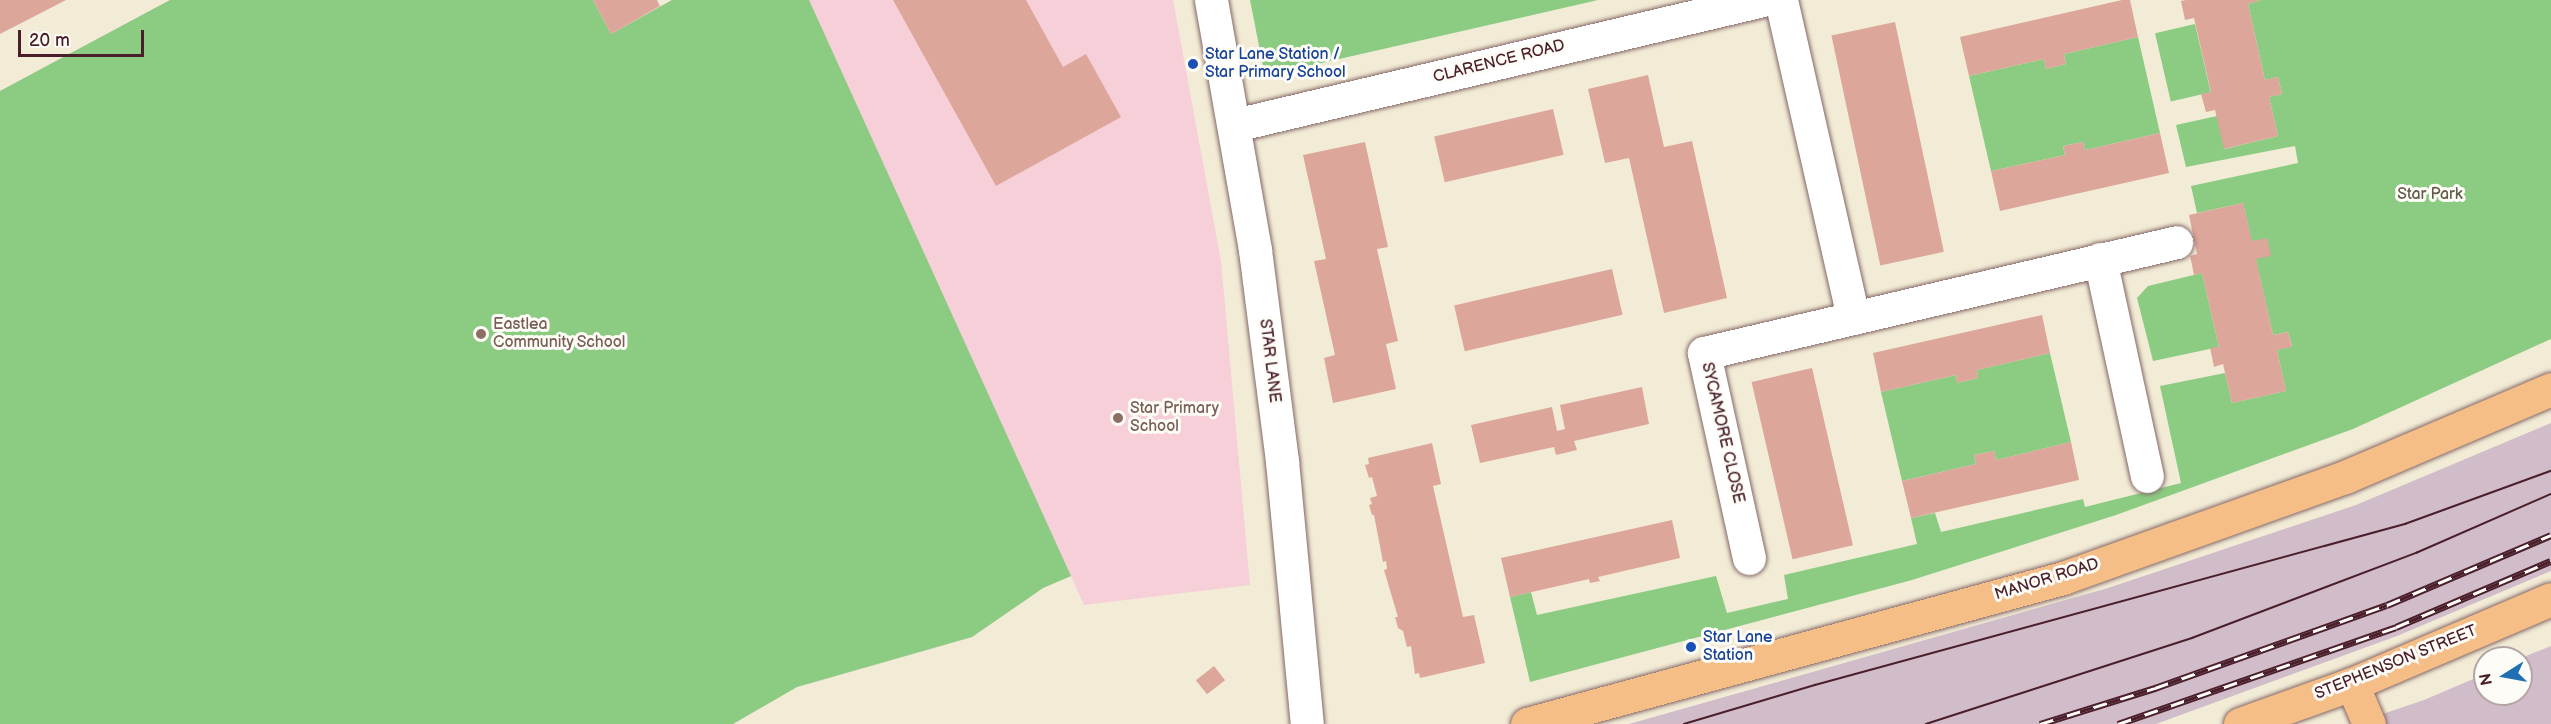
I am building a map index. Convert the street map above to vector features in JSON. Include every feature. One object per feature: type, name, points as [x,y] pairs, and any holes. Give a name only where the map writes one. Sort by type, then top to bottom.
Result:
[{"type":"main road","name":"MANOR ROAD","points":[[1527,724],[2063,578],[2345,477],[2551,389]]},
{"type":"main road","name":"STEPHENSON STREET","points":[[2240,724],[2352,684],[2551,598]]},
{"type":"main road","points":[[2352,684],[2369,724]]},
{"type":"street","name":"STAR LANE","points":[[1211,0],[1235,125],[1255,250],[1282,461],[1307,724]]},
{"type":"street","name":"CLARENCE ROAD","points":[[1235,125],[1763,0]]},
{"type":"street","points":[[1781,0],[1854,318]]},
{"type":"street","name":"SYCAMORE CLOSE","points":[[1749,558],[1704,353],[2176,242]]},
{"type":"street","points":[[2100,259],[2147,476]]},
{"type":"shaded area","name":"Eastlea Community School","points":[[170,0],[557,64],[672,0],[1173,0],[1221,261],[1250,585],[1084,605],[1071,576],[1043,588],[972,637],[797,687],[733,724],[0,724],[0,91]]},
{"type":"shaded area","points":[[2551,423],[2551,571],[2397,636],[2156,724],[1629,724],[2108,588],[2356,505]]},
{"type":"shaded area","points":[[2551,646],[2551,724],[2353,724],[2424,700],[2473,679],[2473,706],[2533,706],[2533,653]]},
{"type":"green space","name":"Eastlea Community School","points":[[170,0],[593,0],[611,34],[672,0],[809,0],[1071,576],[1043,588],[972,637],[797,687],[733,724],[0,724],[0,91]]},
{"type":"green space","points":[[1250,0],[1598,0],[1265,76]]},
{"type":"green space","name":"Star Park","points":[[2261,0],[2551,0],[2551,339],[2353,429],[2116,515],[1912,580],[1530,682],[1510,597],[1531,592],[1537,615],[1716,576],[1727,613],[1788,599],[1784,575],[1917,544],[1911,518],[1935,513],[1941,532],[2083,499],[2085,507],[2181,483],[2160,386],[2225,373],[2232,403],[2286,391],[2277,350],[2292,346],[2288,332],[2273,335],[2243,203],[2197,213],[2191,186],[2298,163],[2295,146],[2186,167],[2176,125],[2217,116],[2225,149],[2278,136],[2269,97],[2282,94],[2278,77],[2265,80],[2248,4]]},
{"type":"green space","points":[[2195,24],[2211,92],[2171,101],[2155,33]]},
{"type":"green space","points":[[2138,37],[2160,133],[2085,150],[2083,142],[2063,146],[2065,155],[1991,171],[1969,76],[2044,59],[2046,69],[2066,64],[2064,54]]},
{"type":"green space","points":[[2202,273],[2219,347],[2153,361],[2137,298],[2148,286]]},
{"type":"green space","points":[[2050,353],[2071,442],[1996,460],[1994,451],[1974,455],[1976,464],[1902,481],[1881,392],[1956,375],[1957,383],[1978,378],[1977,370]]},
{"type":"building","points":[[0,0],[66,0],[0,34]]},
{"type":"building","points":[[593,0],[657,0],[660,6],[611,34]]},
{"type":"building","points":[[893,0],[1026,0],[1063,67],[1086,54],[1121,117],[996,186]]},
{"type":"building","points":[[2130,0],[2138,37],[2064,54],[2066,64],[2046,69],[2044,59],[1969,76],[1960,37]]},
{"type":"building","points":[[2261,0],[2248,4],[2265,80],[2278,77],[2282,94],[2269,97],[2278,136],[2224,149],[2215,110],[2206,112],[2201,94],[2211,92],[2194,18],[2185,20],[2181,1]]},
{"type":"building","points":[[1895,22],[1944,252],[1880,265],[1831,36]]},
{"type":"building","points":[[1648,75],[1664,147],[1692,141],[1727,298],[1664,313],[1629,158],[1605,163],[1588,89]]},
{"type":"building","points":[[1553,109],[1564,155],[1445,182],[1434,136]]},
{"type":"building","points":[[2160,133],[2169,173],[2000,211],[1991,171],[2065,155],[2063,146],[2083,142],[2085,150]]},
{"type":"building","points":[[1365,142],[1388,247],[1377,249],[1398,341],[1386,344],[1396,389],[1333,403],[1324,358],[1335,355],[1314,261],[1326,259],[1303,155]]},
{"type":"building","points":[[2243,203],[2252,241],[2267,238],[2271,256],[2256,259],[2273,335],[2288,332],[2292,347],[2277,350],[2286,391],[2232,403],[2223,364],[2214,367],[2210,348],[2219,347],[2202,273],[2194,275],[2190,256],[2197,254],[2189,215]]},
{"type":"building","points":[[1612,269],[1623,315],[1465,351],[1454,305]]},
{"type":"building","points":[[2042,315],[2050,353],[1977,370],[1978,378],[1957,383],[1956,375],[1881,392],[1873,353]]},
{"type":"building","points":[[1812,368],[1853,545],[1793,559],[1752,382]]},
{"type":"building","points":[[1642,387],[1649,424],[1574,441],[1577,450],[1556,455],[1554,447],[1480,463],[1471,425],[1552,407],[1557,431],[1565,429],[1560,405]]},
{"type":"building","points":[[2071,442],[2079,480],[1911,518],[1902,481],[1976,464],[1974,455],[1994,451],[1996,460]]},
{"type":"building","points":[[1432,443],[1441,484],[1433,486],[1463,617],[1474,615],[1485,663],[1420,678],[1419,673],[1415,674],[1411,646],[1407,647],[1403,631],[1398,628],[1395,617],[1398,617],[1384,570],[1387,569],[1386,561],[1383,562],[1374,515],[1369,505],[1372,504],[1370,498],[1377,496],[1372,477],[1369,478],[1365,465],[1369,464],[1368,458]]},
{"type":"building","points":[[1672,520],[1680,558],[1598,577],[1600,581],[1590,583],[1589,579],[1510,597],[1501,558]]},
{"type":"building","points":[[1214,666],[1225,680],[1207,694],[1196,680]]},
{"type":"tram line","points":[[1684,724],[1815,685],[2405,524],[2551,471]]},
{"type":"tram line","points":[[1926,724],[2192,638],[2416,553],[2551,494]]},
{"type":"railway","points":[[2040,724],[2155,688],[2387,605],[2551,535]]},
{"type":"railway","points":[[2118,724],[2396,627],[2551,561]]},
{"type":"place","name":"Star Lane Station / Star Primary School","points":[[1193,64]]},
{"type":"place","name":"Eastlea Community School","points":[[481,334]]},
{"type":"place","name":"Star Primary School","points":[[1118,418]]},
{"type":"place","name":"Star Lane Station","points":[[1691,647]]}]
